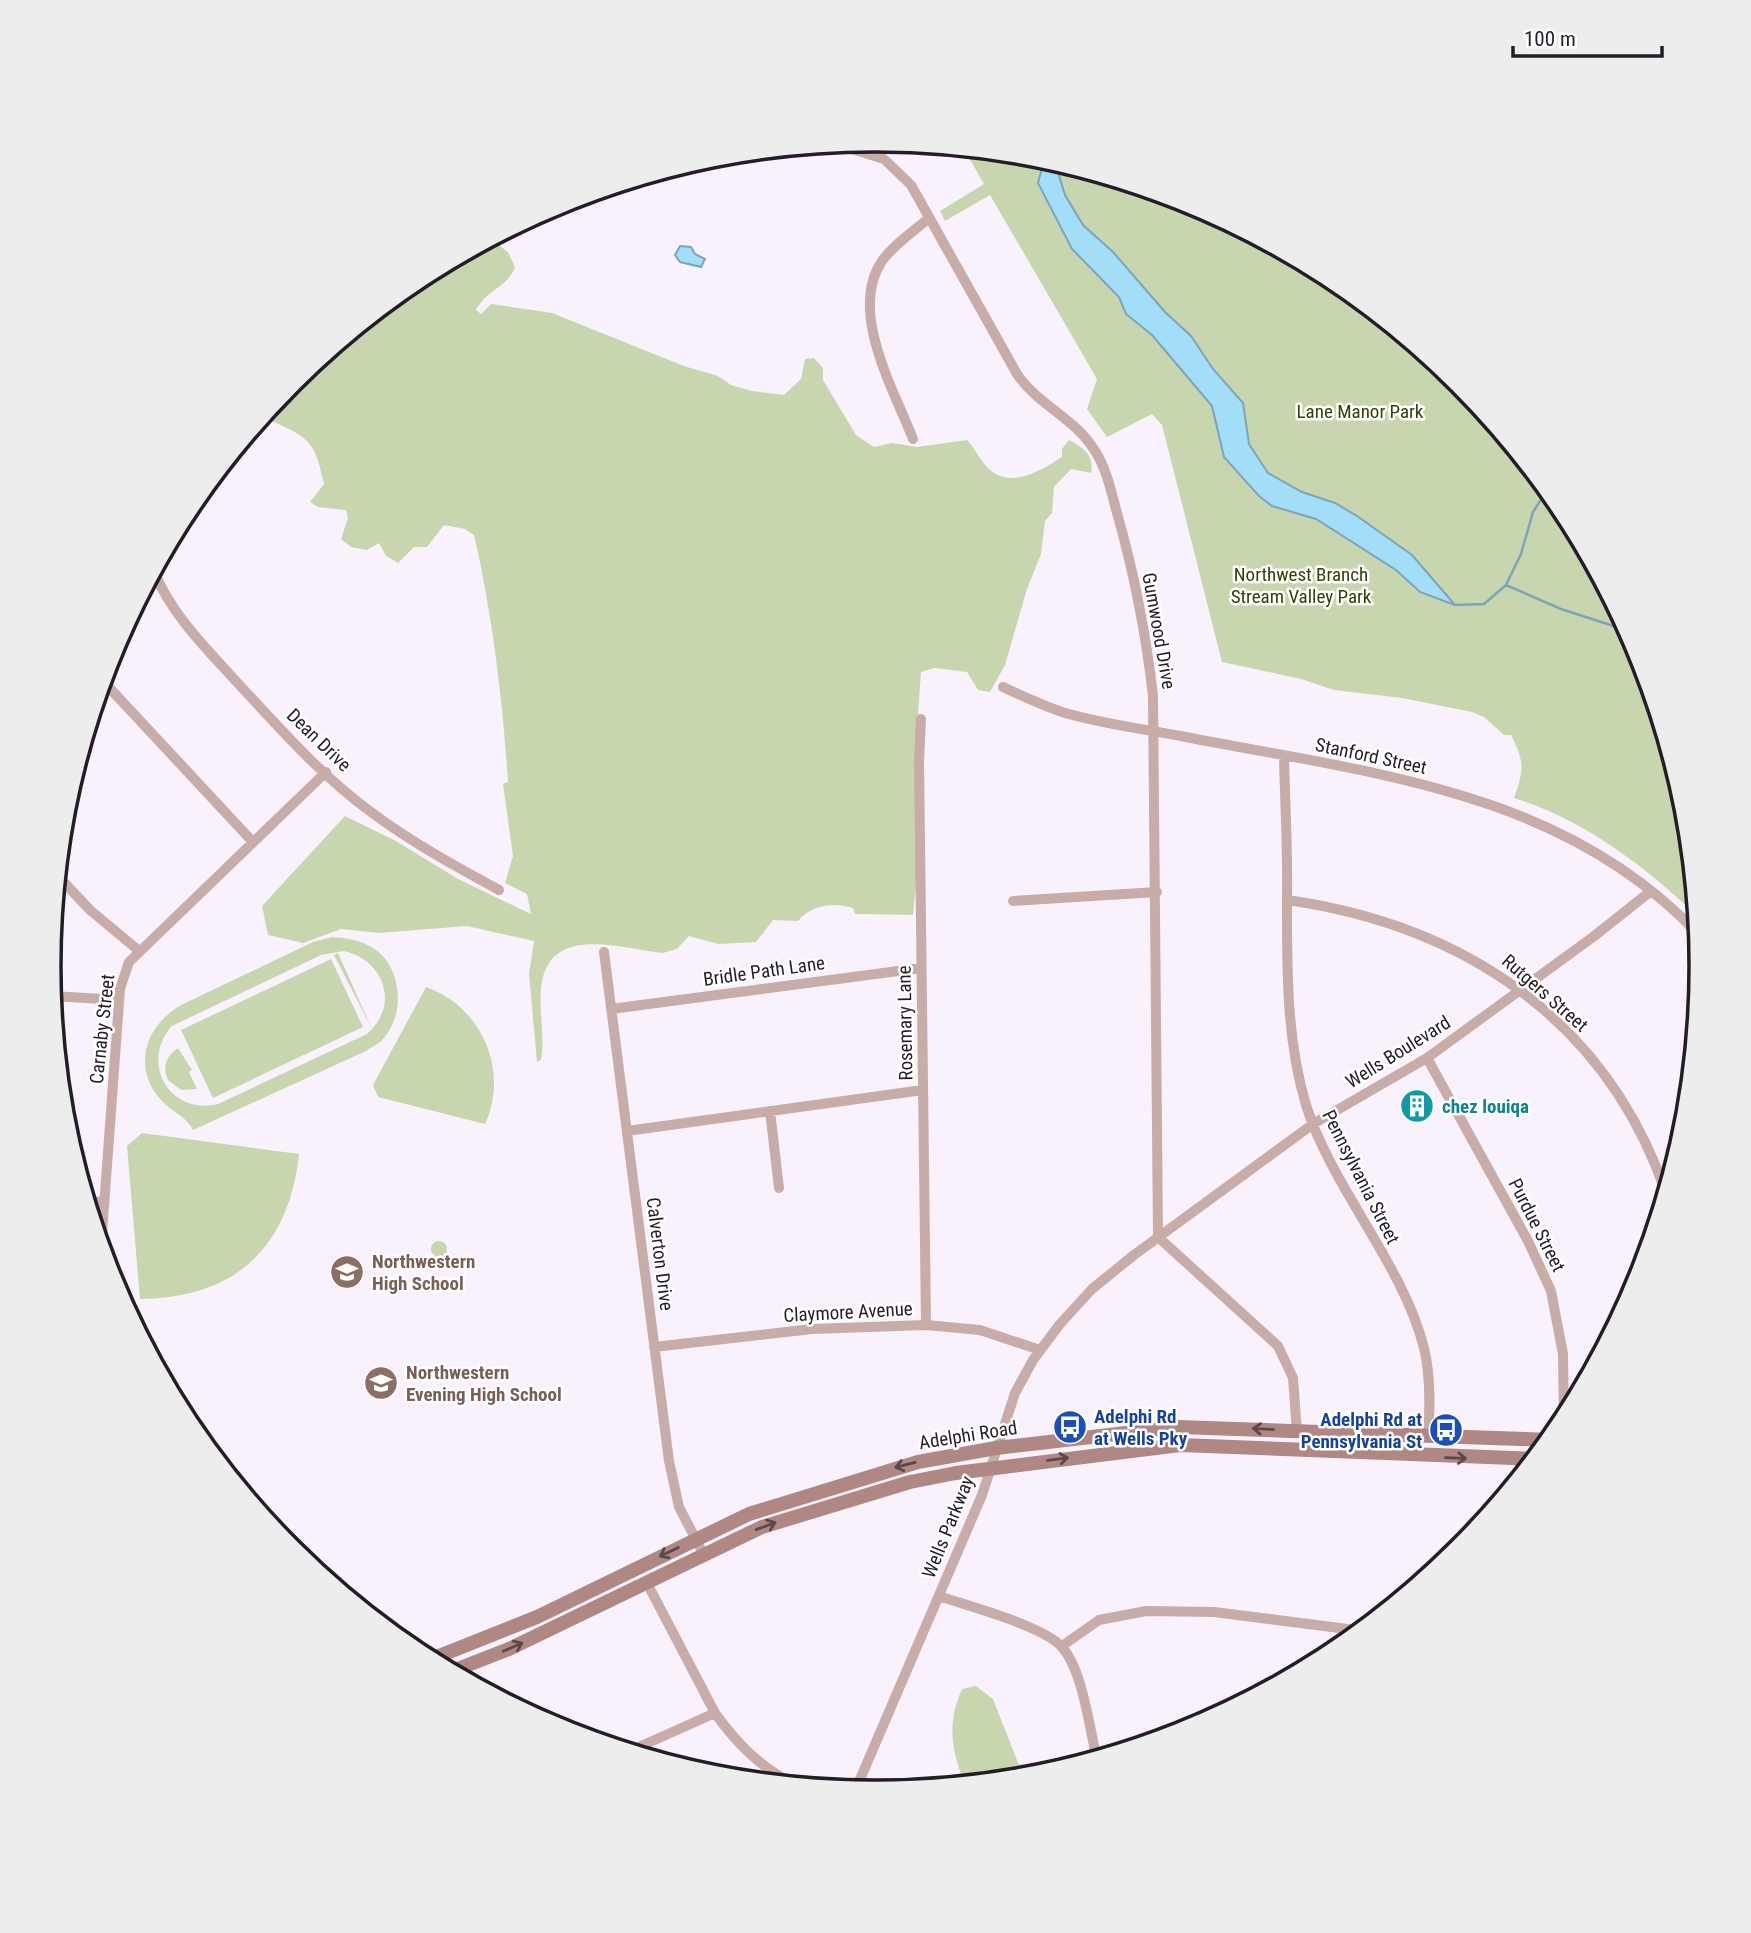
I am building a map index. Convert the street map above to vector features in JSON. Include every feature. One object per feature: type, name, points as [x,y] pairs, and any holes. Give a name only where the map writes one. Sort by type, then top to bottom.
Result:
[{"type":"main road","name":"Adelphi Road","points":[[441,1655],[537,1617],[760,1510],[854,1479],[918,1462],[996,1448],[1165,1428],[1538,1440]]},
{"type":"main road","name":"Adelphi Road","points":[[461,1668],[509,1649],[762,1527],[910,1482],[1180,1445],[1524,1459]]},
{"type":"street","name":"Gumwood Drive","points":[[870,152],[899,171],[920,197],[929,218],[1024,385],[1087,439],[1098,456],[1121,528],[1145,632],[1154,731],[1158,1237]]},
{"type":"street","points":[[913,439],[873,336],[869,308],[873,282],[883,260],[929,218]]},
{"type":"street","name":"Dean Drive","points":[[158,582],[166,601],[185,626],[326,772],[394,828],[499,890]]},
{"type":"street","name":"Stanford Street","points":[[1003,687],[1064,712],[1424,785],[1505,809],[1576,839],[1621,866],[1688,925]]},
{"type":"street","points":[[110,689],[253,842]]},
{"type":"street","name":"Rosemary Lane","points":[[921,719],[926,1325]]},
{"type":"street","name":"Pennsylvania Street","points":[[1284,756],[1286,960],[1291,1025],[1306,1103],[1313,1124],[1414,1319],[1424,1348],[1429,1388],[1428,1437]]},
{"type":"street","name":"Carnaby Street","points":[[103,1223],[123,977],[138,950],[326,772]]},
{"type":"street","points":[[66,884],[90,910],[138,950]]},
{"type":"street","name":"Wells Boulevard","points":[[1158,1237],[1313,1124],[1427,1058],[1521,991],[1651,891]]},
{"type":"street","points":[[1013,901],[1157,892]]},
{"type":"street","name":"Rutgers Street","points":[[1287,900],[1351,912],[1409,928],[1467,954],[1521,991],[1562,1027],[1606,1078],[1643,1137],[1661,1181]]},
{"type":"street","name":"Calverton Drive","points":[[604,951],[654,1347],[676,1496],[704,1555]]},
{"type":"street","name":"Bridle Path Lane","points":[[611,1009],[921,968]]},
{"type":"street","points":[[62,997],[119,1000]]},
{"type":"street","name":"Purdue Street","points":[[1427,1058],[1528,1241],[1550,1291],[1563,1354],[1564,1402]]},
{"type":"street","points":[[627,1131],[923,1090]]},
{"type":"street","points":[[770,1111],[779,1188]]},
{"type":"street","points":[[96,1201],[104,1202]]},
{"type":"street","points":[[1158,1237],[1278,1346],[1293,1378],[1297,1432]]},
{"type":"street","name":"Wells Parkway","points":[[860,1780],[991,1469],[1015,1393],[1040,1350],[1092,1289],[1158,1237]]},
{"type":"street","name":"Claymore Avenue","points":[[654,1347],[812,1329],[926,1325],[980,1330],[1040,1350]]},
{"type":"street","points":[[647,1583],[715,1713],[736,1741],[755,1759],[780,1775]]},
{"type":"street","points":[[939,1596],[1047,1635],[1062,1646],[1076,1672],[1095,1750]]},
{"type":"street","points":[[1062,1646],[1099,1620],[1146,1611],[1214,1612],[1348,1629]]},
{"type":"street","points":[[641,1746],[715,1713]]},
{"type":"green space","name":"Northwest Branch Stream Valley Park","points":[[969,158],[1086,180],[1187,214],[1283,261],[1328,289],[1412,354],[1451,391],[1488,430],[1553,514],[1606,606],[1647,705],[1662,756],[1683,860],[1687,907],[1612,846],[1565,818],[1514,798],[1522,766],[1519,753],[1511,735],[1504,735],[1484,717],[1472,712],[1402,698],[1334,690],[1301,679],[1222,662],[1162,425],[1152,414],[1107,437],[1087,409],[1097,379],[990,195],[945,221],[940,211],[984,184]]},
{"type":"green space","points":[[498,245],[508,252],[515,267],[512,274],[481,303],[476,310],[481,314],[491,304],[552,313],[752,391],[784,395],[801,379],[805,359],[814,358],[823,368],[823,380],[856,435],[874,447],[892,443],[917,447],[967,440],[987,467],[996,474],[1015,478],[1035,472],[1062,457],[1062,449],[1069,440],[1087,453],[1092,467],[1091,473],[1071,469],[1054,487],[1052,513],[1045,521],[1041,554],[1027,589],[1005,665],[990,692],[978,690],[967,672],[934,668],[921,672],[916,744],[917,874],[913,915],[855,914],[853,908],[831,905],[810,911],[798,921],[773,920],[756,942],[718,944],[689,936],[677,949],[663,953],[606,945],[587,944],[570,948],[556,955],[546,969],[541,990],[542,1051],[541,1060],[537,1062],[529,974],[534,941],[467,926],[378,933],[341,929],[303,943],[268,935],[262,906],[345,816],[396,841],[458,879],[531,914],[527,894],[505,883],[513,856],[503,784],[508,782],[503,721],[496,658],[474,535],[465,529],[444,525],[427,547],[414,547],[398,563],[386,556],[379,543],[367,550],[351,547],[341,539],[348,518],[346,510],[318,507],[310,502],[324,484],[316,456],[306,440],[271,421],[339,354],[423,289]]},
{"type":"green space","points":[[332,937],[358,941],[383,956],[390,966],[398,991],[398,1004],[390,1029],[381,1041],[366,1051],[193,1130],[187,1121],[162,1101],[152,1088],[147,1075],[146,1049],[158,1024],[181,1005],[313,942]],"holes":[[[344,951],[368,962],[382,982],[384,1006],[380,1018],[367,1034],[218,1104],[201,1106],[186,1102],[174,1094],[159,1070],[163,1040],[172,1026],[321,955]]]},
{"type":"green space","points":[[338,953],[372,1029],[334,955]]},
{"type":"green space","points":[[331,959],[363,1027],[213,1098],[181,1030]]},
{"type":"green space","points":[[426,987],[445,996],[462,1009],[486,1042],[494,1082],[492,1103],[485,1124],[378,1097],[373,1085]]},
{"type":"green space","points":[[178,1048],[192,1070],[189,1072],[197,1089],[181,1090],[168,1080],[166,1062]]},
{"type":"green space","points":[[142,1133],[299,1154],[293,1187],[283,1217],[269,1241],[251,1262],[229,1278],[203,1289],[173,1296],[140,1299],[127,1146]]},
{"type":"green space","points":[[436,1241],[442,1241],[447,1249],[445,1255],[436,1257],[431,1252],[431,1246]]},
{"type":"green space","points":[[976,1686],[993,1699],[1020,1767],[962,1776],[953,1736],[954,1713],[962,1689]]},
{"type":"water","points":[[1042,170],[1059,174],[1065,195],[1083,225],[1113,252],[1165,312],[1191,336],[1213,369],[1243,403],[1249,444],[1268,473],[1302,492],[1335,503],[1357,516],[1412,555],[1455,605],[1420,592],[1396,570],[1316,519],[1272,506],[1259,496],[1224,457],[1212,406],[1152,335],[1126,314],[1119,297],[1072,249],[1038,183]]},
{"type":"water","points":[[680,246],[691,247],[695,254],[705,259],[701,267],[680,262],[675,255]]},
{"type":"waterway","points":[[1454,605],[1484,604],[1506,585],[1521,554],[1533,512],[1542,499]]},
{"type":"waterway","points":[[1506,585],[1561,609],[1615,626]]},
{"type":"place","name":"chez louiqa","points":[[1417,1106]]},
{"type":"place","name":"Northwestern High School","points":[[347,1272]]},
{"type":"place","name":"Northwestern Evening High School","points":[[381,1383]]},
{"type":"place","name":"Adelphi Rd at Wells Pky","points":[[1070,1427]]},
{"type":"place","name":"Adelphi Rd at Pennsylvania St","points":[[1446,1430]]},
{"type":"park label","name":"Lane Manor Park","points":[[1360,411]]}]
